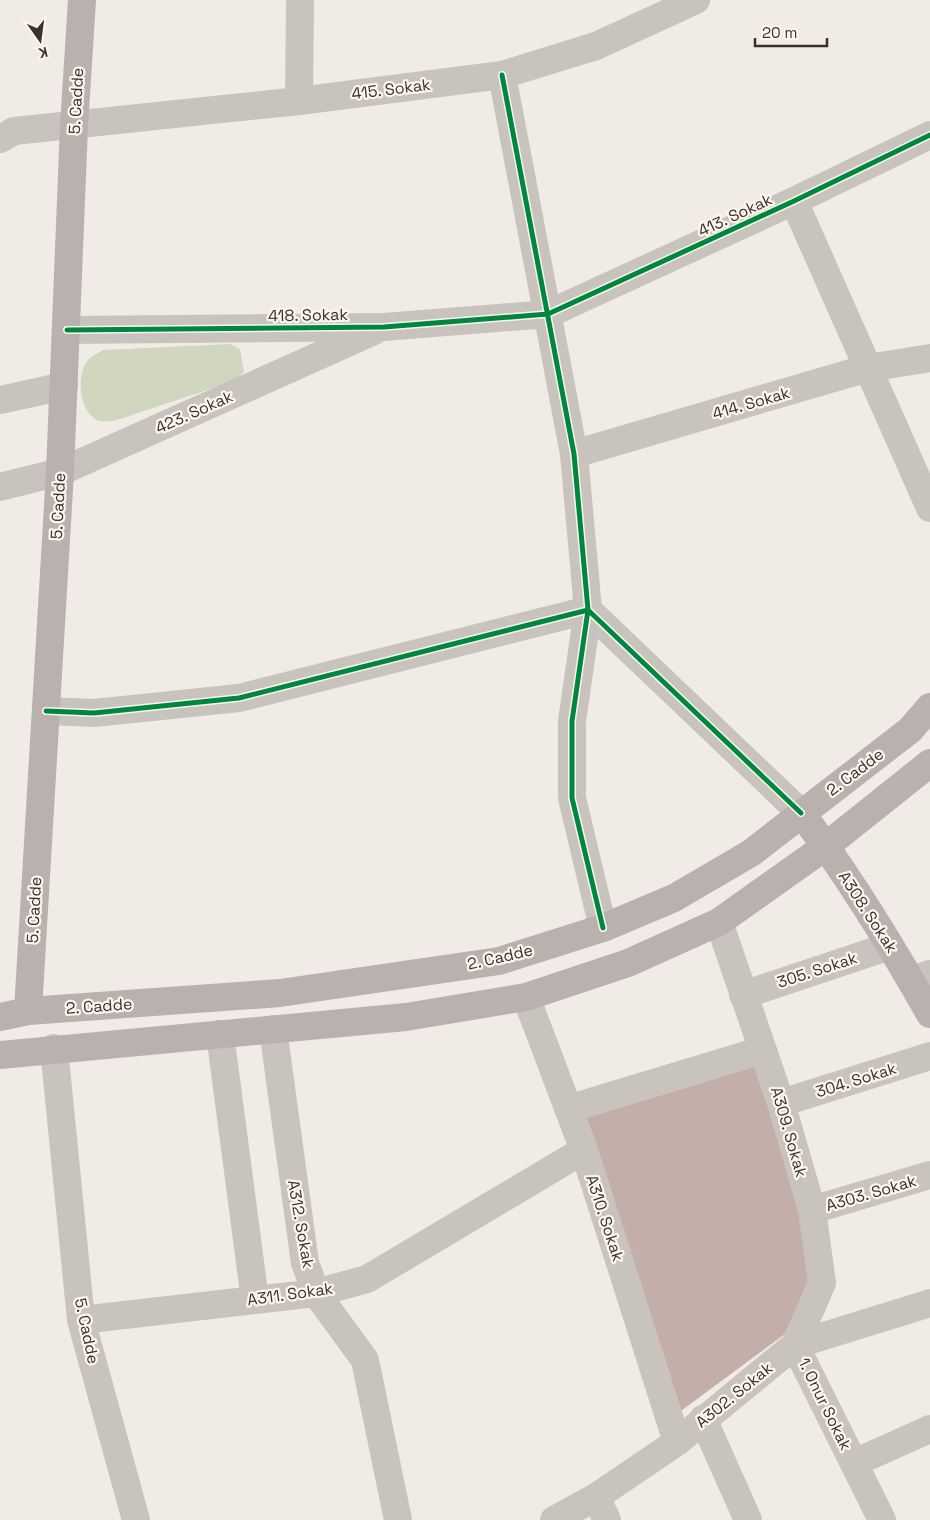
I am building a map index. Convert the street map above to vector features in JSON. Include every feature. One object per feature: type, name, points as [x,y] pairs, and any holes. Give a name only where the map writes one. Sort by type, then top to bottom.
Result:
[{"type":"main road","name":"5. Cadde","points":[[28,1011],[60,472],[74,126],[82,0]]},
{"type":"main road","name":"2. Cadde","points":[[0,1017],[28,1011],[280,993],[407,975],[500,961],[603,928],[674,898],[751,853],[910,730],[930,707]]},
{"type":"main road","points":[[0,1055],[54,1048],[406,1017],[526,997],[628,962],[719,922],[826,846],[930,763]]},
{"type":"main road","name":"A308. Sokak","points":[[801,813],[826,846],[890,946],[920,977],[930,1014]]},
{"type":"street","points":[[299,101],[300,0]]},
{"type":"street","name":"415. Sokak","points":[[0,139],[14,131],[299,101],[502,76],[596,46],[696,0]]},
{"type":"street","points":[[502,76],[574,454],[588,610],[572,721],[572,798],[603,928]]},
{"type":"street","name":"413. Sokak","points":[[548,314],[794,201],[930,135]]},
{"type":"street","points":[[794,201],[930,508]]},
{"type":"street","name":"418. Sokak","points":[[67,330],[384,327],[548,314]]},
{"type":"street","name":"423. Sokak","points":[[0,488],[60,472],[384,327]]},
{"type":"street","name":"414. Sokak","points":[[574,454],[868,368],[930,358]]},
{"type":"street","points":[[0,400],[64,386]]},
{"type":"street","points":[[46,712],[94,713],[239,698],[588,610]]},
{"type":"street","points":[[588,610],[801,813]]},
{"type":"street","name":"A309. Sokak","points":[[719,922],[781,1103],[812,1210],[822,1283],[795,1345]]},
{"type":"street","name":"305. Sokak","points":[[743,994],[890,946]]},
{"type":"street","name":"A310. Sokak","points":[[526,997],[584,1150],[676,1442]]},
{"type":"street","name":"A312. Sokak","points":[[273,1030],[304,1263],[316,1293],[365,1360],[398,1520]]},
{"type":"street","points":[[220,1034],[255,1300]]},
{"type":"street","name":"5. Cadde","points":[[54,1048],[81,1320],[136,1520]]},
{"type":"street","points":[[568,1109],[763,1050]]},
{"type":"street","name":"304. Sokak","points":[[781,1103],[930,1056]]},
{"type":"street","name":"A311. Sokak","points":[[81,1320],[316,1293],[367,1279],[584,1150]]},
{"type":"street","name":"A303. Sokak","points":[[812,1210],[930,1176]]},
{"type":"street","name":"A302. Sokak","points":[[554,1520],[601,1508],[676,1442],[795,1345],[930,1303]]},
{"type":"street","name":"1. Onur Sokak","points":[[795,1345],[882,1520]]},
{"type":"street","points":[[704,1419],[748,1520]]},
{"type":"street","name":"1. Onur Sokak","points":[[854,1463],[930,1429]]},
{"type":"green space","points":[[230,344],[240,349],[244,372],[237,380],[114,421],[99,421],[92,417],[87,410],[81,394],[81,376],[87,361],[103,350]]},
{"type":"building","points":[[763,1050],[812,1210],[808,1317],[670,1419],[568,1109]]},
{"type":"cycle path","points":[[502,75],[574,454],[588,610],[572,721],[572,798],[603,928]]},
{"type":"cycle path","points":[[67,330],[384,327],[548,314],[794,201],[930,135]]},
{"type":"cycle path","points":[[46,711],[94,713],[239,698],[588,610],[801,813]]}]
